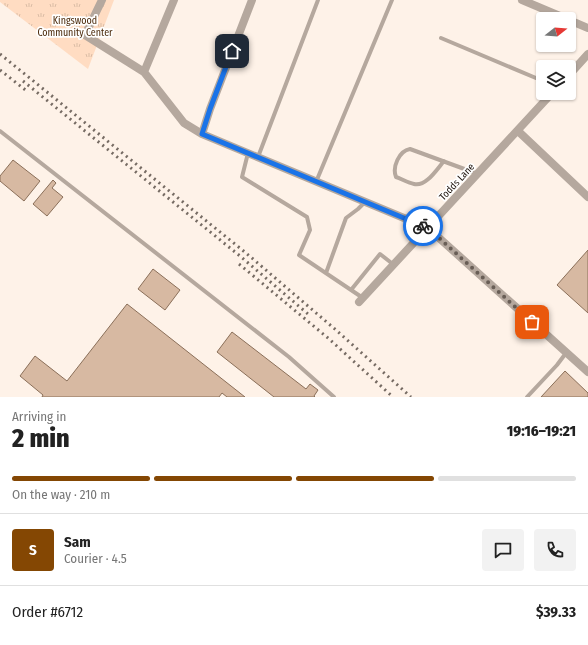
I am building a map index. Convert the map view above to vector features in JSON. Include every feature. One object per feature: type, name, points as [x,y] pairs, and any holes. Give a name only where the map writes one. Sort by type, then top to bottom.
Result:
[{"type":"street","points":[[102,0],[86,35],[144,72],[184,123],[202,134],[428,228],[588,372]]},
{"type":"street","points":[[144,72],[174,0]]},
{"type":"street","points":[[202,134],[210,109],[252,0]]},
{"type":"street","points":[[522,0],[534,2],[553,12]]},
{"type":"street","points":[[576,23],[588,28]]},
{"type":"street","points":[[576,67],[588,54]]},
{"type":"street","name":"Todds Lane","points":[[361,300],[546,100]]},
{"type":"street","points":[[518,131],[588,197]]},
{"type":"lane","points":[[258,158],[318,0]]},
{"type":"lane","points":[[316,182],[392,0]]},
{"type":"lane","points":[[441,38],[536,78]]},
{"type":"lane","points":[[0,131],[289,357],[334,397]]},
{"type":"lane","points":[[444,161],[425,182],[420,184],[414,184],[396,176],[395,167],[401,154],[404,150],[410,149],[444,161],[478,174]]},
{"type":"lane","points":[[248,153],[242,177],[307,217],[310,230],[299,256],[351,290],[361,300]]},
{"type":"lane","points":[[326,274],[346,218],[358,210],[365,202]]},
{"type":"lane","points":[[351,290],[380,254],[394,265]]},
{"type":"lane","points":[[527,397],[557,365],[566,353]]},
{"type":"green space","name":"Kingswood Community Center","points":[[0,0],[114,0],[88,69],[0,2]]},
{"type":"building","points":[[13,160],[40,181],[24,201],[0,181],[0,176]]},
{"type":"building","points":[[53,180],[56,183],[52,188],[63,197],[47,216],[33,204]]},
{"type":"building","points":[[588,250],[588,313],[557,285]]},
{"type":"building","points":[[153,269],[180,290],[165,310],[138,289]]},
{"type":"building","points":[[127,304],[245,397],[227,397],[222,393],[219,397],[42,397],[43,395],[20,376],[35,356],[67,381]]},
{"type":"building","points":[[232,332],[306,389],[310,384],[318,390],[314,396],[315,397],[274,397],[217,352]]},
{"type":"building","points":[[565,371],[588,393],[588,397],[541,397]]},
{"type":"railway","points":[[0,54],[246,253],[411,397]]},
{"type":"railway","points":[[0,70],[28,92]]},
{"type":"railway","points":[[23,81],[240,256],[308,314]]},
{"type":"railway","points":[[239,264],[328,338],[393,397]]},
{"type":"way so far","points":[[423,226],[428,228],[532,322]]},
{"type":"route","points":[[232,51],[202,134],[423,226]]}]
